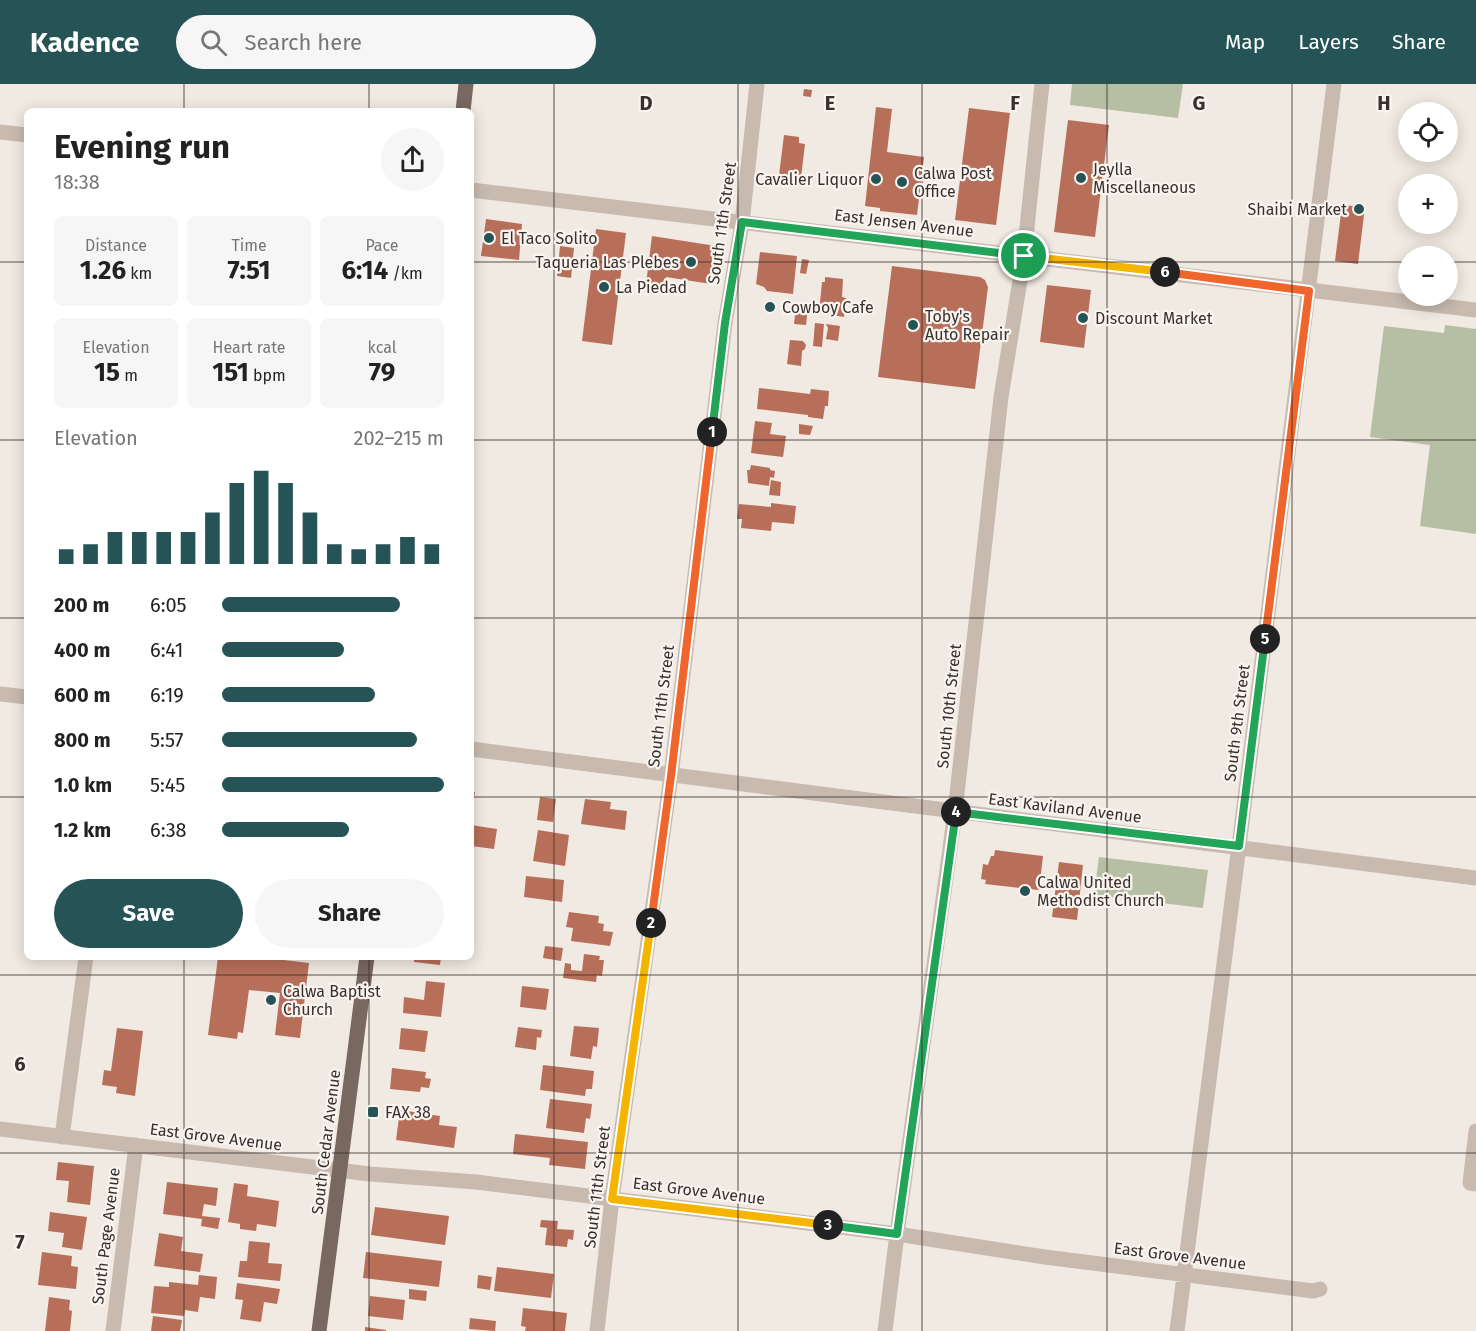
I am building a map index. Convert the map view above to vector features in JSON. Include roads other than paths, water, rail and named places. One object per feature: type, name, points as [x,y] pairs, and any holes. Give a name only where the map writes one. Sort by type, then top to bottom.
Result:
[{"type":"main road","points":[[463,108],[466,84]]},
{"type":"main road","name":"South Cedar Avenue","points":[[319,1331],[367,960]]},
{"type":"street","name":"South 11th Street","points":[[597,1331],[612,1199],[671,776],[720,367],[742,222],[757,84]]},
{"type":"street","name":"South 10th Street","points":[[885,1331],[955,812],[1000,397],[1024,256],[1042,84]]},
{"type":"street","name":"South 9th Street","points":[[1176,1331],[1334,84]]},
{"type":"street","points":[[0,132],[24,135]]},
{"type":"street","name":"East Jensen Avenue","points":[[474,190],[1476,310]]},
{"type":"street","points":[[0,694],[24,697]]},
{"type":"street","name":"East Kaviland Avenue","points":[[474,749],[1476,878]]},
{"type":"street","points":[[62,1137],[86,960]]},
{"type":"street","name":"East Grove Avenue","points":[[0,1129],[341,1170],[476,1182],[897,1234],[1045,1257],[1313,1291],[1320,1289]]},
{"type":"street","points":[[1473,1184],[1476,1131]]},
{"type":"street","name":"South Page Avenue","points":[[113,1331],[136,1145]]},
{"type":"place","name":"Jeylla Miscellaneous","points":[[1081,178]]},
{"type":"place","name":"Cavalier Liquor","points":[[876,179]]},
{"type":"place","name":"Calwa Post Office","points":[[902,182]]},
{"type":"place","name":"Shaibi Market","points":[[1359,209]]},
{"type":"place","name":"El Taco Solito","points":[[489,238]]},
{"type":"place","name":"Taqueria Las Plebes","points":[[691,262]]},
{"type":"place","name":"La Piedad","points":[[604,287]]},
{"type":"place","name":"Cowboy Cafe","points":[[770,307]]},
{"type":"place","name":"Discount Market","points":[[1083,318]]},
{"type":"place","name":"Toby's Auto Repair","points":[[913,325]]},
{"type":"place","name":"Calwa United Methodist Church","points":[[1025,891]]},
{"type":"place","name":"Calwa Baptist Church","points":[[271,1000]]},
{"type":"place","name":"FAX 38","points":[[373,1112]]}]
